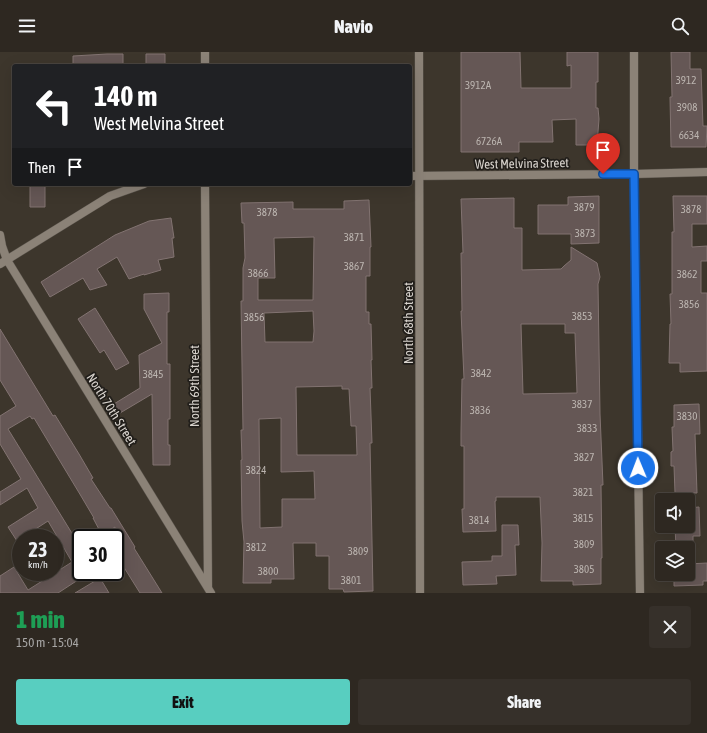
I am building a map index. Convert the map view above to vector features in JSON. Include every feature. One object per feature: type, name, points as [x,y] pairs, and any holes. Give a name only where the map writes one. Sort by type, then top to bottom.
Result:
[{"type":"street","points":[[205,52],[205,64]]},
{"type":"street","name":"North 68th Street","points":[[419,52],[420,593]]},
{"type":"street","points":[[634,52],[634,174],[640,593]]},
{"type":"street","name":"West Melvina Street","points":[[412,176],[707,172]]},
{"type":"street","points":[[3,262],[110,196],[138,186]]},
{"type":"street","name":"North 69th Street","points":[[205,186],[209,590]]},
{"type":"street","name":"North 70th Street","points":[[0,234],[3,262],[209,590]]},
{"type":"building","points":[[461,52],[520,52],[521,88],[571,88],[571,65],[567,66],[567,52],[598,52],[596,108],[598,108],[599,119],[597,145],[576,145],[576,119],[552,120],[553,142],[519,142],[519,152],[461,152]]},
{"type":"building","points":[[671,52],[690,52],[690,69],[701,69],[703,126],[707,126],[706,147],[671,147]]},
{"type":"building","points":[[123,54],[123,64],[73,64],[73,56]]},
{"type":"building","points":[[146,54],[165,54],[165,64],[146,64]]},
{"type":"building","points":[[30,186],[45,186],[45,207],[30,207]]},
{"type":"building","points":[[599,196],[599,243],[571,244],[571,234],[538,234],[538,205],[568,205],[568,197]]},
{"type":"building","points":[[673,196],[707,196],[707,224],[692,224],[692,247],[707,246],[707,261],[701,261],[701,293],[707,293],[707,371],[680,372],[680,363],[669,363],[671,324],[670,294],[672,294],[672,232],[674,232]]},
{"type":"building","points":[[514,198],[514,228],[522,228],[522,270],[561,269],[571,260],[571,247],[597,263],[600,277],[598,284],[600,414],[603,485],[601,485],[601,584],[573,585],[573,581],[541,581],[542,543],[540,497],[496,497],[496,531],[463,532],[462,509],[464,509],[464,446],[461,446],[461,433],[462,379],[464,379],[461,311],[461,253],[463,253],[461,199]],"holes":[[[521,324],[565,324],[565,333],[575,333],[577,393],[523,394]]]},
{"type":"building","points":[[369,200],[371,247],[370,276],[366,276],[366,312],[369,312],[369,324],[371,324],[372,360],[372,388],[370,388],[372,443],[370,443],[373,591],[344,592],[343,589],[329,589],[329,556],[316,556],[316,543],[293,543],[294,579],[271,579],[271,583],[243,583],[244,542],[242,521],[241,460],[241,430],[243,430],[241,301],[243,301],[243,268],[245,258],[244,223],[242,223],[241,203],[293,202],[293,209],[344,209],[344,201]],"holes":[[[314,237],[313,300],[258,300],[258,278],[275,278],[274,238]],[[313,311],[313,342],[265,342],[264,313]],[[342,386],[342,389],[349,389],[351,426],[356,426],[357,455],[297,455],[296,387]],[[281,418],[281,472],[314,471],[315,499],[282,499],[282,527],[260,528],[259,419]]]},
{"type":"building","points":[[171,218],[174,238],[172,238],[174,257],[158,260],[161,270],[129,279],[117,257],[97,269],[107,285],[90,290],[83,278],[50,297],[41,282],[115,235],[149,221]]},
{"type":"building","points":[[169,293],[169,312],[167,312],[167,364],[170,364],[170,419],[168,419],[168,445],[170,445],[170,465],[153,465],[152,394],[115,416],[109,407],[140,388],[139,355],[162,343],[144,309],[144,294]]},
{"type":"building","points":[[95,308],[129,363],[116,370],[104,350],[100,353],[78,319]]},
{"type":"building","points":[[0,329],[53,416],[55,415],[79,454],[93,478],[91,479],[124,529],[115,529],[115,527],[112,529],[99,529],[94,518],[34,418],[32,419],[30,416],[8,429],[72,533],[72,562],[64,548],[64,529],[53,529],[48,521],[36,529],[12,529],[12,533],[8,527],[38,508],[27,488],[0,505],[0,492],[21,479],[0,444],[0,416],[16,406],[0,380]]},
{"type":"building","points":[[699,404],[700,434],[695,434],[697,493],[675,493],[674,466],[671,466],[671,452],[673,451],[672,427],[674,427],[674,405]]},
{"type":"building","points":[[695,507],[699,507],[700,536],[693,536],[693,541],[676,541],[675,533],[695,533]]},
{"type":"building","points":[[502,525],[518,525],[519,545],[515,545],[516,575],[496,576],[497,584],[463,585],[462,562],[492,561],[492,556],[502,556]]},
{"type":"building","points":[[124,529],[162,593],[140,593],[124,567]]},
{"type":"building","points":[[72,562],[72,581],[76,581],[58,593],[0,593],[0,576],[12,568],[12,581],[23,581],[28,590],[42,581],[64,581],[64,567]]},
{"type":"building","points":[[707,563],[707,581],[703,581],[703,585],[674,586],[674,581],[695,581],[695,564]]},
{"type":"building","points":[[95,581],[102,581],[109,593],[75,593]]},
{"type":"route","points":[[603,174],[634,174],[638,468]]}]
